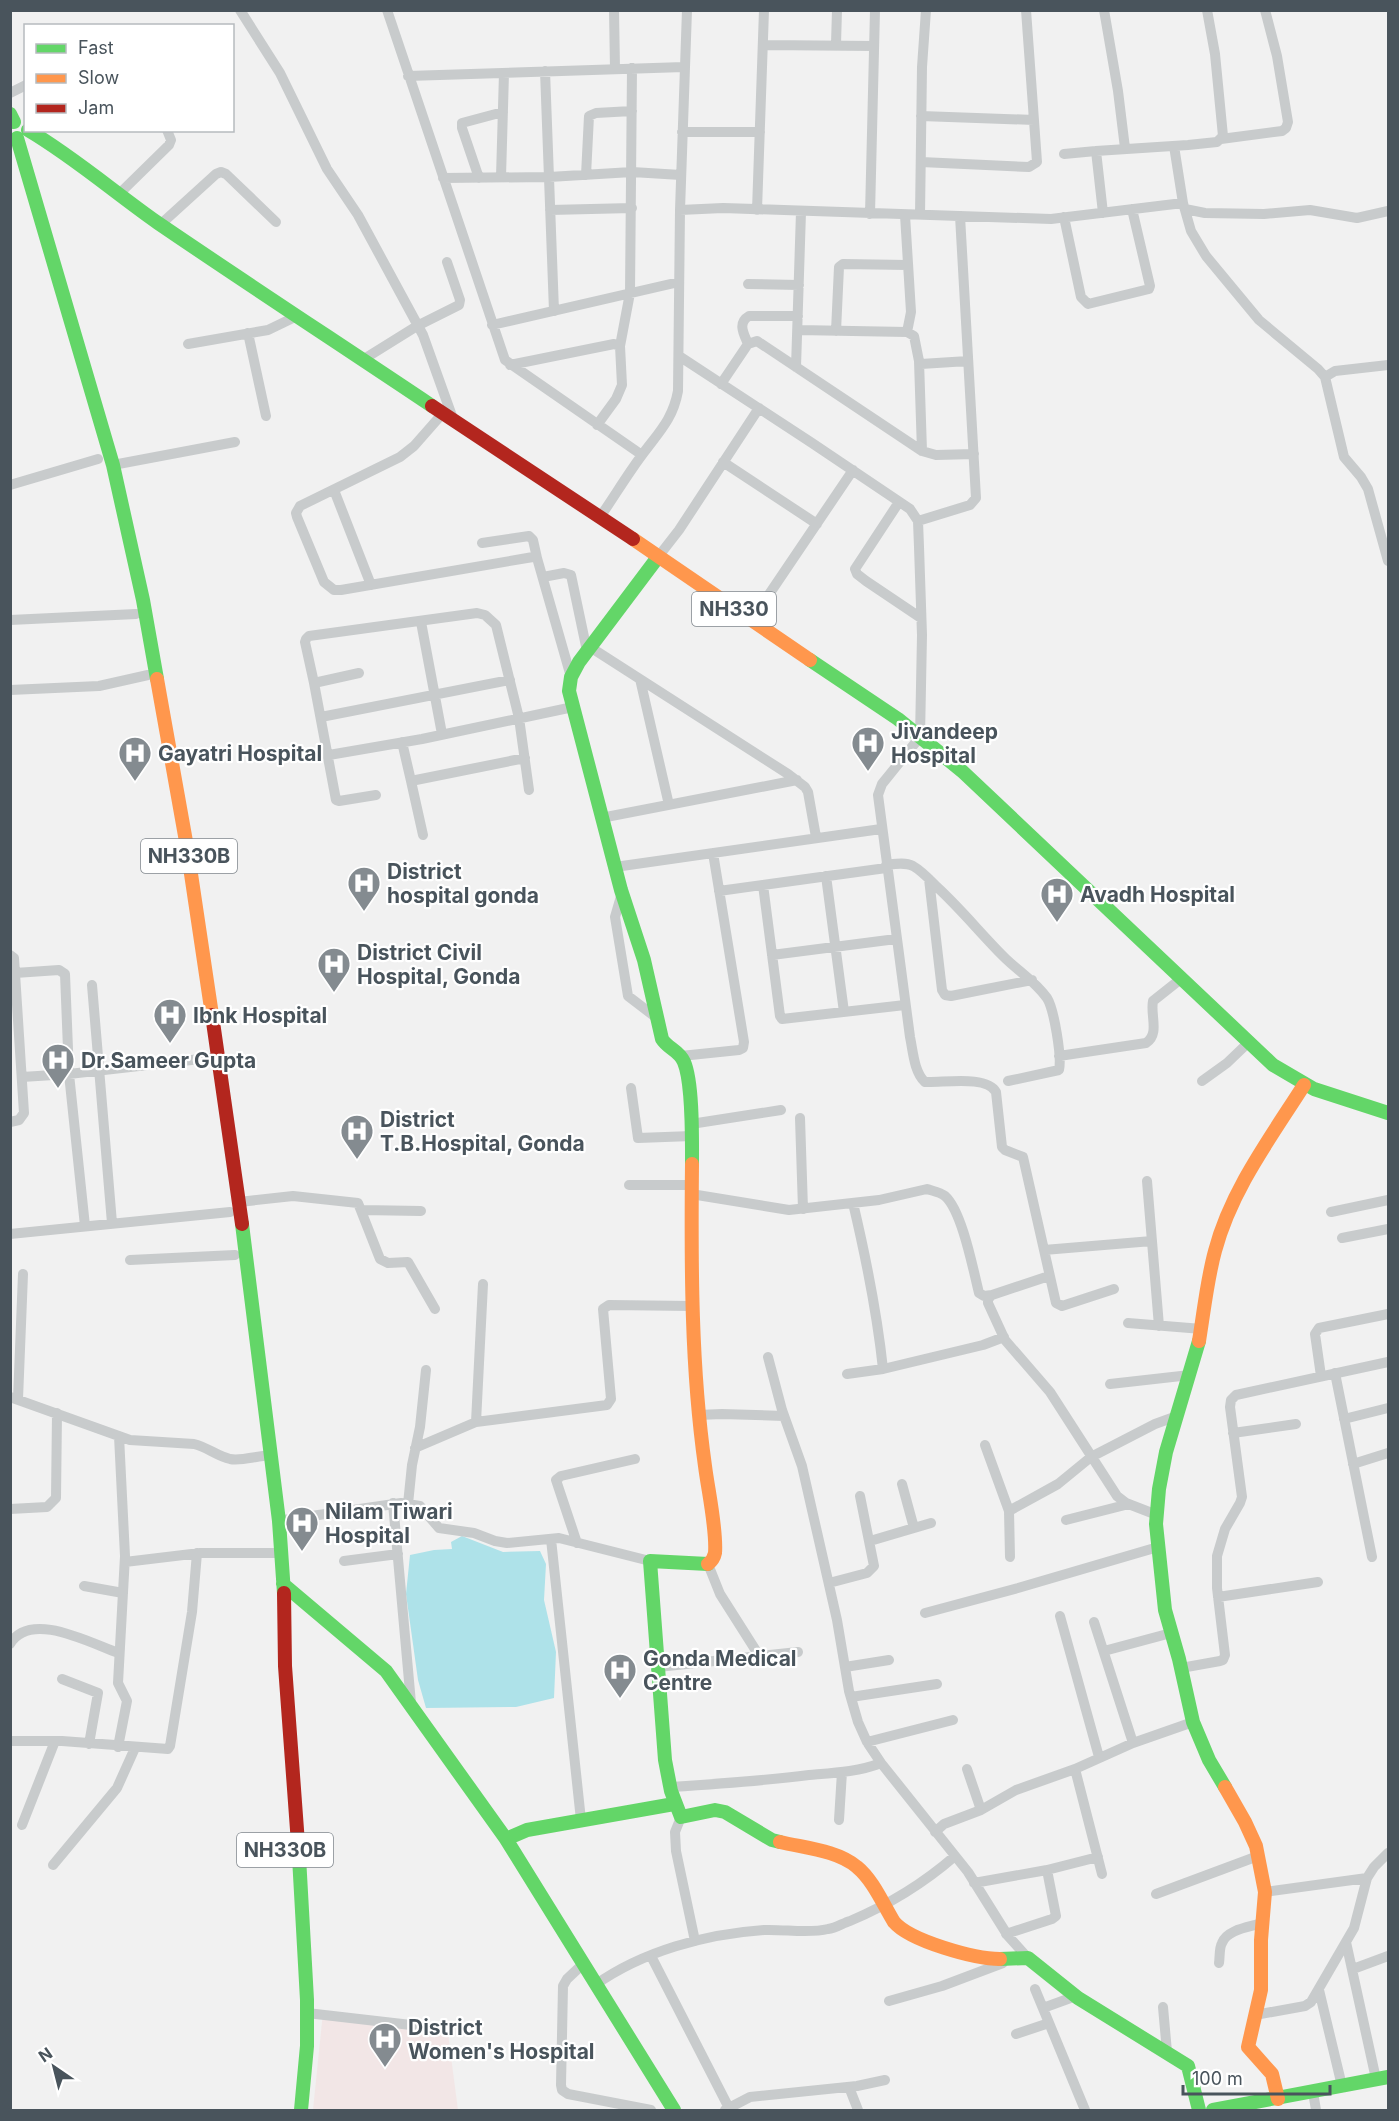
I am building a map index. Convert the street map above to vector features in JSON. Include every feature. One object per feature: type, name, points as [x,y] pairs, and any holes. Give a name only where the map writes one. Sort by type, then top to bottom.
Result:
[{"type":"main road","name":"NH330B","points":[[17,129],[113,465],[143,600],[187,847],[275,1521],[277,1744],[292,1923],[295,2008],[288,2110]]},
{"type":"main road","name":"NH330","points":[[25,132],[45,140],[118,195],[600,517],[897,719],[962,771],[1023,826],[1273,1065],[1304,1085],[1389,1113]]},
{"type":"main road","name":"NH330B","points":[[10,155],[98,459],[136,614],[148,675],[183,861],[209,1058],[234,1207],[236,1255],[263,1456],[275,1521]]},
{"type":"main road","points":[[657,557],[589,649],[571,677],[569,691],[601,818],[644,960],[658,1019],[666,1045],[678,1051],[685,1063],[690,1095],[692,1306],[698,1415],[715,1552],[713,1560],[708,1563],[650,1561],[654,1641],[674,1804],[681,1817],[715,1810],[725,1812],[772,1840],[841,1857],[857,1867],[867,1878],[899,1928],[913,1936],[942,1947],[991,1959],[1027,1960],[1076,1996],[1188,2066],[1199,2110]]},
{"type":"main road","points":[[1278,2099],[1272,2074],[1248,2047],[1261,1990],[1265,1892],[1258,1856],[1245,1822],[1209,1760],[1193,1722],[1165,1610],[1157,1515],[1166,1452],[1202,1329],[1212,1260],[1232,1206],[1249,1172],[1304,1085]]},
{"type":"main road","name":"NH330B","points":[[277,1553],[283,1584],[285,1666],[296,1804],[307,2013],[307,2046],[301,2110]]},
{"type":"main road","points":[[283,1584],[386,1671],[506,1839],[674,2110]]},
{"type":"main road","points":[[506,1839],[527,1830],[674,1804]]},
{"type":"main road","points":[[1213,2110],[1383,2078]]},
{"type":"street","points":[[240,10],[280,73],[327,170],[358,215],[428,347],[448,417],[407,453],[300,506],[296,513],[297,517],[328,586],[341,590],[537,558]]},
{"type":"street","points":[[387,10],[502,354],[510,365],[642,455]]},
{"type":"street","points":[[614,10],[615,69]]},
{"type":"street","points":[[600,517],[668,421],[675,408],[678,391],[680,210],[687,10]]},
{"type":"street","points":[[757,210],[764,10]]},
{"type":"street","points":[[836,44],[837,10]]},
{"type":"street","points":[[870,214],[875,10]]},
{"type":"street","points":[[920,215],[921,116],[926,10]]},
{"type":"street","points":[[921,162],[1034,166],[1037,157],[1026,10]]},
{"type":"street","points":[[1104,10],[1125,148]]},
{"type":"street","points":[[1207,10],[1218,89],[1223,136],[1221,139]]},
{"type":"street","points":[[1064,154],[1217,142],[1221,139],[1282,131],[1288,122],[1277,56],[1265,10]]},
{"type":"street","points":[[763,45],[874,46]]},
{"type":"street","points":[[408,76],[684,67]]},
{"type":"street","points":[[597,425],[616,399],[622,386],[620,346],[630,293],[632,68]]},
{"type":"street","points":[[545,71],[554,311]]},
{"type":"street","points":[[501,177],[504,73]]},
{"type":"street","points":[[10,93],[24,86]]},
{"type":"street","points":[[586,175],[589,116],[596,113],[632,111]]},
{"type":"street","points":[[479,178],[462,123],[503,112]]},
{"type":"street","points":[[921,116],[1034,120]]},
{"type":"street","points":[[118,195],[170,145],[168,132]]},
{"type":"street","points":[[682,132],[760,132]]},
{"type":"street","points":[[1174,146],[1184,206],[1191,231],[1206,256],[1259,320],[1325,377],[1344,457],[1368,489],[1389,561]]},
{"type":"street","points":[[1096,151],[1103,213]]},
{"type":"street","points":[[161,224],[221,172],[226,174],[276,222]]},
{"type":"street","points":[[443,178],[549,177],[632,172],[681,175]]},
{"type":"street","points":[[680,210],[1064,217],[1184,206],[1205,213],[1264,214],[1310,210],[1357,218],[1389,211]]},
{"type":"street","points":[[550,210],[632,208]]},
{"type":"street","points":[[1064,217],[1081,297],[1088,304],[1149,289],[1132,210]]},
{"type":"street","points":[[796,368],[801,212]]},
{"type":"street","points":[[905,215],[911,312],[907,332]]},
{"type":"street","points":[[918,521],[974,502],[976,498],[960,216]]},
{"type":"street","points":[[363,359],[459,304],[447,262]]},
{"type":"street","points":[[836,331],[839,267],[843,264],[907,265]]},
{"type":"street","points":[[492,325],[679,282]]},
{"type":"street","points":[[748,284],[799,285]]},
{"type":"street","points":[[188,344],[276,328],[298,315]]},
{"type":"street","points":[[748,344],[743,331],[742,322],[745,318],[749,316],[798,316]]},
{"type":"street","points":[[798,330],[907,332],[914,336],[919,361],[922,451]]},
{"type":"street","points":[[248,333],[266,416]]},
{"type":"street","points":[[721,384],[748,344],[757,341],[922,451],[936,455],[974,454]]},
{"type":"street","points":[[510,365],[614,344],[620,346]]},
{"type":"street","points":[[679,356],[910,509],[918,521],[921,618],[920,737],[882,784],[878,795],[905,1005],[917,1067],[925,1082],[982,1082],[994,1087],[1002,1147],[1023,1157],[1056,1302],[1062,1306],[1114,1289]]},
{"type":"street","points":[[919,361],[926,364],[968,361]]},
{"type":"street","points":[[1325,377],[1335,371],[1389,365]]},
{"type":"street","points":[[657,557],[679,530],[759,408]]},
{"type":"street","points":[[113,465],[235,442]]},
{"type":"street","points":[[10,485],[98,459]]},
{"type":"street","points":[[723,462],[817,524]]},
{"type":"street","points":[[751,621],[853,470]]},
{"type":"street","points":[[334,490],[371,585]]},
{"type":"street","points":[[899,502],[855,569],[866,581],[921,618]]},
{"type":"street","points":[[482,543],[529,536],[533,540],[571,677]]},
{"type":"street","points":[[543,577],[564,573],[571,575],[589,649],[796,780],[808,792],[816,837]]},
{"type":"street","points":[[376,795],[336,800],[306,639],[309,636],[477,613],[485,615],[496,624],[519,718],[529,790]]},
{"type":"street","points":[[10,620],[136,614]]},
{"type":"street","points":[[421,622],[442,735]]},
{"type":"street","points":[[314,683],[359,674]]},
{"type":"street","points":[[10,690],[99,686],[148,675]]},
{"type":"street","points":[[639,679],[669,805]]},
{"type":"street","points":[[321,717],[510,680]]},
{"type":"street","points":[[329,755],[442,735],[573,707]]},
{"type":"street","points":[[402,742],[423,835]]},
{"type":"street","points":[[411,781],[525,758]]},
{"type":"street","points":[[601,818],[796,780]]},
{"type":"street","points":[[615,867],[881,829]]},
{"type":"street","points":[[681,1056],[740,1050],[744,1042],[713,853]]},
{"type":"street","points":[[719,891],[905,863],[912,865],[955,904],[1005,958],[1032,980],[1052,1007],[1060,1067],[1057,1071],[1008,1081]]},
{"type":"street","points":[[826,876],[844,1012]]},
{"type":"street","points":[[929,879],[942,990],[945,995],[951,996],[1032,980]]},
{"type":"street","points":[[764,885],[782,1019],[905,1005]]},
{"type":"street","points":[[622,893],[615,917],[628,996],[658,1019]]},
{"type":"street","points":[[772,955],[896,939]]},
{"type":"street","points":[[10,955],[14,958],[24,1113],[19,1120],[10,1122]]},
{"type":"street","points":[[15,973],[59,970],[65,974],[69,1074],[85,1226]]},
{"type":"street","points":[[1059,1056],[1146,1043],[1152,1040],[1154,1001],[1182,978]]},
{"type":"street","points":[[92,984],[111,1223]]},
{"type":"street","points":[[1202,1081],[1227,1063],[1250,1041]]},
{"type":"street","points":[[22,1077],[99,1071],[209,1058]]},
{"type":"street","points":[[631,1088],[638,1138],[691,1130],[781,1110]]},
{"type":"street","points":[[800,1118],[803,1209]]},
{"type":"street","points":[[1147,1181],[1159,1326]]},
{"type":"street","points":[[629,1185],[691,1189],[776,1210],[886,1199],[927,1189],[944,1196],[958,1216],[979,1293],[984,1296],[1049,1276]]},
{"type":"street","points":[[10,1234],[234,1207],[293,1197],[355,1202],[362,1210],[380,1258],[388,1263],[408,1262],[435,1309]]},
{"type":"street","points":[[1331,1212],[1389,1200]]},
{"type":"street","points":[[853,1203],[871,1284],[883,1369]]},
{"type":"street","points":[[362,1210],[421,1211]]},
{"type":"street","points":[[1342,1238],[1389,1229]]},
{"type":"street","points":[[1044,1250],[1152,1241]]},
{"type":"street","points":[[130,1260],[236,1255]]},
{"type":"street","points":[[23,1274],[14,1398],[118,1436],[144,1442],[202,1446],[227,1459],[263,1456]]},
{"type":"street","points":[[476,1422],[483,1284]]},
{"type":"street","points":[[992,1294],[988,1303],[1004,1337],[1050,1392],[1117,1496],[1129,1504],[1157,1515]]},
{"type":"street","points":[[415,1448],[476,1422],[607,1405],[611,1399],[603,1309],[609,1305],[692,1306]]},
{"type":"street","points":[[1321,1376],[1315,1334],[1319,1328],[1389,1314]]},
{"type":"street","points":[[1128,1323],[1202,1329]]},
{"type":"street","points":[[847,1374],[883,1369],[983,1345],[1004,1337]]},
{"type":"street","points":[[768,1357],[784,1416],[802,1466],[858,1722],[867,1742],[881,1763],[955,1856],[1006,1934],[1027,1960],[890,2001]]},
{"type":"street","points":[[1180,1668],[1223,1660],[1225,1655],[1218,1597],[1217,1556],[1225,1529],[1242,1497],[1231,1400],[1236,1395],[1389,1362]]},
{"type":"street","points":[[408,1504],[426,1370]]},
{"type":"street","points":[[1335,1373],[1372,1557]]},
{"type":"street","points":[[1110,1384],[1190,1375]]},
{"type":"street","points":[[1344,1419],[1389,1408]]},
{"type":"street","points":[[10,1509],[47,1507],[56,1498],[57,1413]]},
{"type":"street","points":[[698,1415],[784,1416]]},
{"type":"street","points":[[1009,1511],[1058,1484],[1091,1457],[1155,1424],[1177,1416]]},
{"type":"street","points":[[1233,1433],[1296,1424]]},
{"type":"street","points":[[118,1436],[125,1562],[118,1683],[127,1701],[118,1746]]},
{"type":"street","points":[[985,1445],[1009,1511],[1010,1557]]},
{"type":"street","points":[[1353,1464],[1389,1453]]},
{"type":"street","points":[[577,1543],[556,1480],[561,1476],[635,1459]]},
{"type":"street","points":[[902,1484],[914,1528]]},
{"type":"street","points":[[829,1583],[872,1570],[874,1561],[860,1496]]},
{"type":"street","points":[[393,1503],[412,1706]]},
{"type":"street","points":[[275,1521],[393,1503],[408,1504],[420,1506],[439,1528],[474,1533],[507,1543],[559,1538],[650,1561]]},
{"type":"street","points":[[1066,1520],[1129,1504]]},
{"type":"street","points":[[870,1541],[931,1523]]},
{"type":"street","points":[[551,1539],[581,1820]]},
{"type":"street","points":[[925,1613],[1158,1546]]},
{"type":"street","points":[[125,1562],[197,1553],[277,1553]]},
{"type":"street","points":[[10,1741],[55,1741],[164,1750],[170,1746],[192,1612],[197,1553]]},
{"type":"street","points":[[344,1561],[398,1554]]},
{"type":"street","points":[[708,1563],[720,1594],[760,1656]]},
{"type":"street","points":[[1218,1597],[1318,1582]]},
{"type":"street","points":[[84,1586],[123,1593]]},
{"type":"street","points":[[1060,1617],[1099,1757]]},
{"type":"street","points":[[1094,1622],[1133,1743]]},
{"type":"street","points":[[10,1644],[16,1635],[23,1631],[45,1628],[118,1653]]},
{"type":"street","points":[[1104,1651],[1171,1633]]},
{"type":"street","points":[[658,1667],[798,1652]]},
{"type":"street","points":[[845,1667],[889,1660]]},
{"type":"street","points":[[62,1679],[98,1693],[89,1744]]},
{"type":"street","points":[[851,1697],[937,1684]]},
{"type":"street","points":[[867,1742],[953,1720]]},
{"type":"street","points":[[935,1832],[944,1824],[981,1810],[1016,1790],[1075,1769],[1133,1743],[1193,1722]]},
{"type":"street","points":[[22,1825],[55,1741]]},
{"type":"street","points":[[53,1865],[117,1788],[135,1748]]},
{"type":"street","points":[[671,1787],[756,1782],[842,1772],[872,1767],[881,1763]]},
{"type":"street","points":[[967,1769],[981,1810]]},
{"type":"street","points":[[1075,1769],[1102,1874]]},
{"type":"street","points":[[840,1820],[842,1772]]},
{"type":"street","points":[[681,1817],[675,1832],[676,1851],[695,1941]]},
{"type":"street","points":[[1255,2015],[1305,2006],[1311,2002],[1358,1917],[1367,1878],[1374,1867],[1389,1853]]},
{"type":"street","points":[[596,1985],[631,1964],[695,1941],[738,1932],[829,1929],[884,1905],[941,1868],[955,1856]]},
{"type":"street","points":[[1156,1894],[1258,1856]]},
{"type":"street","points":[[974,1883],[1047,1870],[1098,1857]]},
{"type":"street","points":[[1006,1934],[1056,1916],[1047,1870]]},
{"type":"street","points":[[1265,1892],[1367,1878]]},
{"type":"street","points":[[1219,1963],[1221,1943],[1230,1933],[1263,1923]]},
{"type":"street","points":[[1346,1942],[1383,2078]]},
{"type":"street","points":[[651,1956],[726,2109],[750,2097],[849,2087],[885,2080]]},
{"type":"street","points":[[1353,1969],[1389,1956]]},
{"type":"street","points":[[583,1964],[562,1986],[562,2090],[603,2106],[651,2110]]},
{"type":"street","points":[[1035,1989],[1085,2110]]},
{"type":"street","points":[[1319,1990],[1342,2086]]},
{"type":"street","points":[[1043,2008],[1076,1996]]},
{"type":"street","points":[[1163,2007],[1167,2052]]},
{"type":"street","points":[[307,2013],[437,2028]]},
{"type":"street","points":[[1016,2034],[1049,2023]]},
{"type":"street","points":[[849,2087],[858,2110]]},
{"type":"street","points":[[1313,2092],[1316,2110]]},
{"type":"shaded area","name":"District Women's Hospital","points":[[323,2012],[447,2026],[458,2110],[313,2110]]},
{"type":"water","points":[[462,1536],[503,1552],[540,1551],[546,1564],[544,1600],[556,1652],[554,1698],[516,1707],[426,1708],[418,1680],[406,1594],[410,1555],[452,1549],[451,1542]]},
{"type":"traffic: fast","points":[[10,114],[14,122]]},
{"type":"traffic: fast","points":[[31,132],[78,163],[158,223],[432,406]]},
{"type":"traffic: fast","points":[[17,138],[113,465],[143,600],[157,679]]},
{"type":"traffic: fast","points":[[658,557],[579,662],[571,677],[569,691],[621,890],[644,960],[662,1039],[682,1058],[687,1071],[692,1164]]},
{"type":"traffic: fast","points":[[810,660],[898,719],[962,771],[1273,1065],[1314,1089],[1388,1113]]},
{"type":"traffic: fast","points":[[242,1224],[279,1521],[284,1593]]},
{"type":"traffic: fast","points":[[1199,1341],[1166,1452],[1159,1489],[1156,1524],[1165,1610],[1193,1722],[1209,1760],[1225,1787]]},
{"type":"traffic: fast","points":[[708,1564],[650,1561],[665,1760],[671,1791],[681,1817],[715,1810],[725,1812],[772,1840],[780,1842]]},
{"type":"traffic: fast","points":[[283,1584],[386,1671],[506,1839],[674,2110]]},
{"type":"traffic: fast","points":[[506,1839],[527,1830],[674,1804]]},
{"type":"traffic: fast","points":[[299,1857],[307,2000],[307,2046],[301,2110]]},
{"type":"traffic: fast","points":[[1000,1959],[1028,1958],[1078,1998],[1188,2066],[1199,2110]]},
{"type":"traffic: fast","points":[[1213,2110],[1388,2077]]},
{"type":"traffic: slow","points":[[633,539],[810,660]]},
{"type":"traffic: slow","points":[[157,679],[187,847],[212,1015]]},
{"type":"traffic: slow","points":[[1199,1341],[1212,1262],[1222,1228],[1241,1185],[1304,1085]]},
{"type":"traffic: slow","points":[[692,1164],[694,1354],[700,1429],[714,1522],[715,1544],[714,1556],[708,1564]]},
{"type":"traffic: slow","points":[[1225,1787],[1256,1846],[1265,1892],[1261,1940],[1261,1990],[1248,2047],[1272,2074],[1278,2099]]},
{"type":"traffic: slow","points":[[780,1842],[820,1850],[849,1861],[863,1872],[894,1922],[914,1936],[944,1948],[975,1956],[1000,1959]]},
{"type":"traffic: jam","points":[[432,406],[633,539]]},
{"type":"traffic: jam","points":[[212,1015],[242,1224]]},
{"type":"traffic: jam","points":[[284,1593],[285,1666],[299,1857]]},
{"type":"place","name":"Jivandeep Hospital","points":[[868,772]]},
{"type":"place","name":"Gayatri Hospital","points":[[135,782]]},
{"type":"place","name":"District hospital gonda","points":[[364,912]]},
{"type":"place","name":"Avadh Hospital","points":[[1057,923]]},
{"type":"place","name":"District Civil Hospital, Gonda","points":[[334,993]]},
{"type":"place","name":"Ibnk Hospital","points":[[170,1044]]},
{"type":"place","name":"Dr.Sameer Gupta","points":[[58,1089]]},
{"type":"place","name":"District T.B.Hospital, Gonda","points":[[357,1160]]},
{"type":"place","name":"Nilam Tiwari Hospital","points":[[302,1552]]},
{"type":"place","name":"Gonda Medical Centre","points":[[620,1699]]},
{"type":"place","name":"District Women's Hospital","points":[[385,2068]]}]
